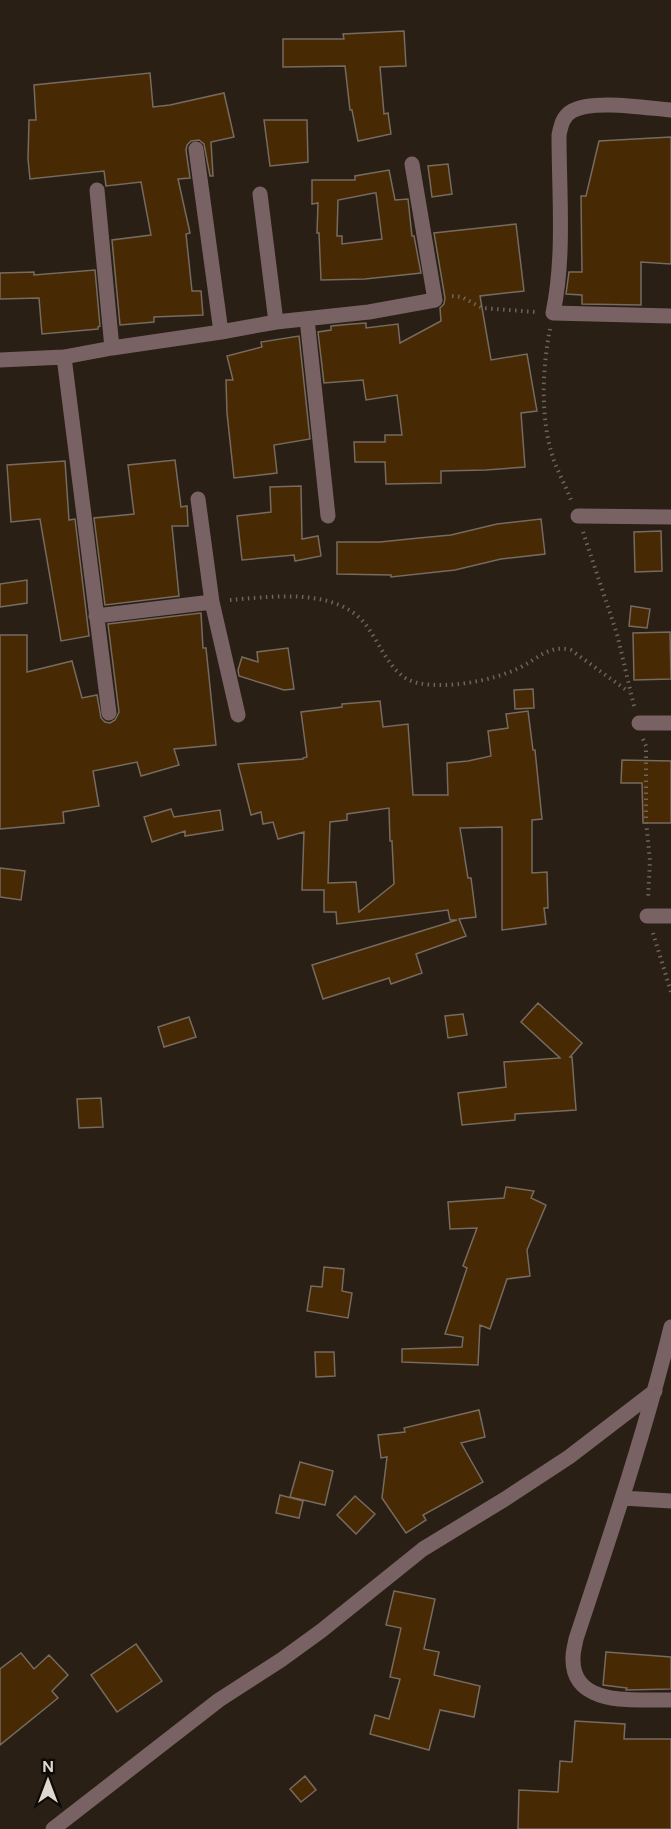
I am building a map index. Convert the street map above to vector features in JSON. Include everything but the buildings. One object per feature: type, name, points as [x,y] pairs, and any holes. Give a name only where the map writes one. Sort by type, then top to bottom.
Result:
[{"type":"street","points":[[671,110],[595,105],[570,112],[561,122],[559,135],[560,265],[553,313],[671,316]]},
{"type":"street","points":[[196,149],[221,332]]},
{"type":"street","points":[[0,360],[64,357],[276,321],[369,312],[435,300],[412,164]]},
{"type":"street","points":[[97,190],[112,348]]},
{"type":"street","points":[[260,194],[276,321]]},
{"type":"street","points":[[306,319],[328,516]]},
{"type":"street","points":[[64,357],[109,713]]},
{"type":"street","points":[[198,499],[212,602],[238,715]]},
{"type":"street","points":[[578,516],[671,517]]},
{"type":"street","points":[[96,616],[212,602]]},
{"type":"street","points":[[639,723],[671,723]]},
{"type":"street","points":[[648,916],[671,916]]},
{"type":"street","points":[[671,1327],[655,1391],[623,1498],[576,1639],[573,1657],[575,1675],[584,1690],[607,1698],[671,1700]]},
{"type":"street","points":[[53,1829],[219,1700],[321,1631],[423,1549],[505,1500],[569,1457],[655,1391]]},
{"type":"street","points":[[623,1498],[671,1501]]},
{"type":"path","points":[[435,300],[449,295],[462,297],[482,308],[553,313],[547,342],[544,376],[545,417],[553,459],[578,516],[617,634],[630,692],[646,746],[646,822],[650,861],[648,916],[671,992]]},
{"type":"path","points":[[212,602],[298,596],[336,604],[356,615],[376,639],[395,671],[416,683],[442,686],[479,681],[517,669],[555,648],[563,648],[571,650],[630,692]]}]
